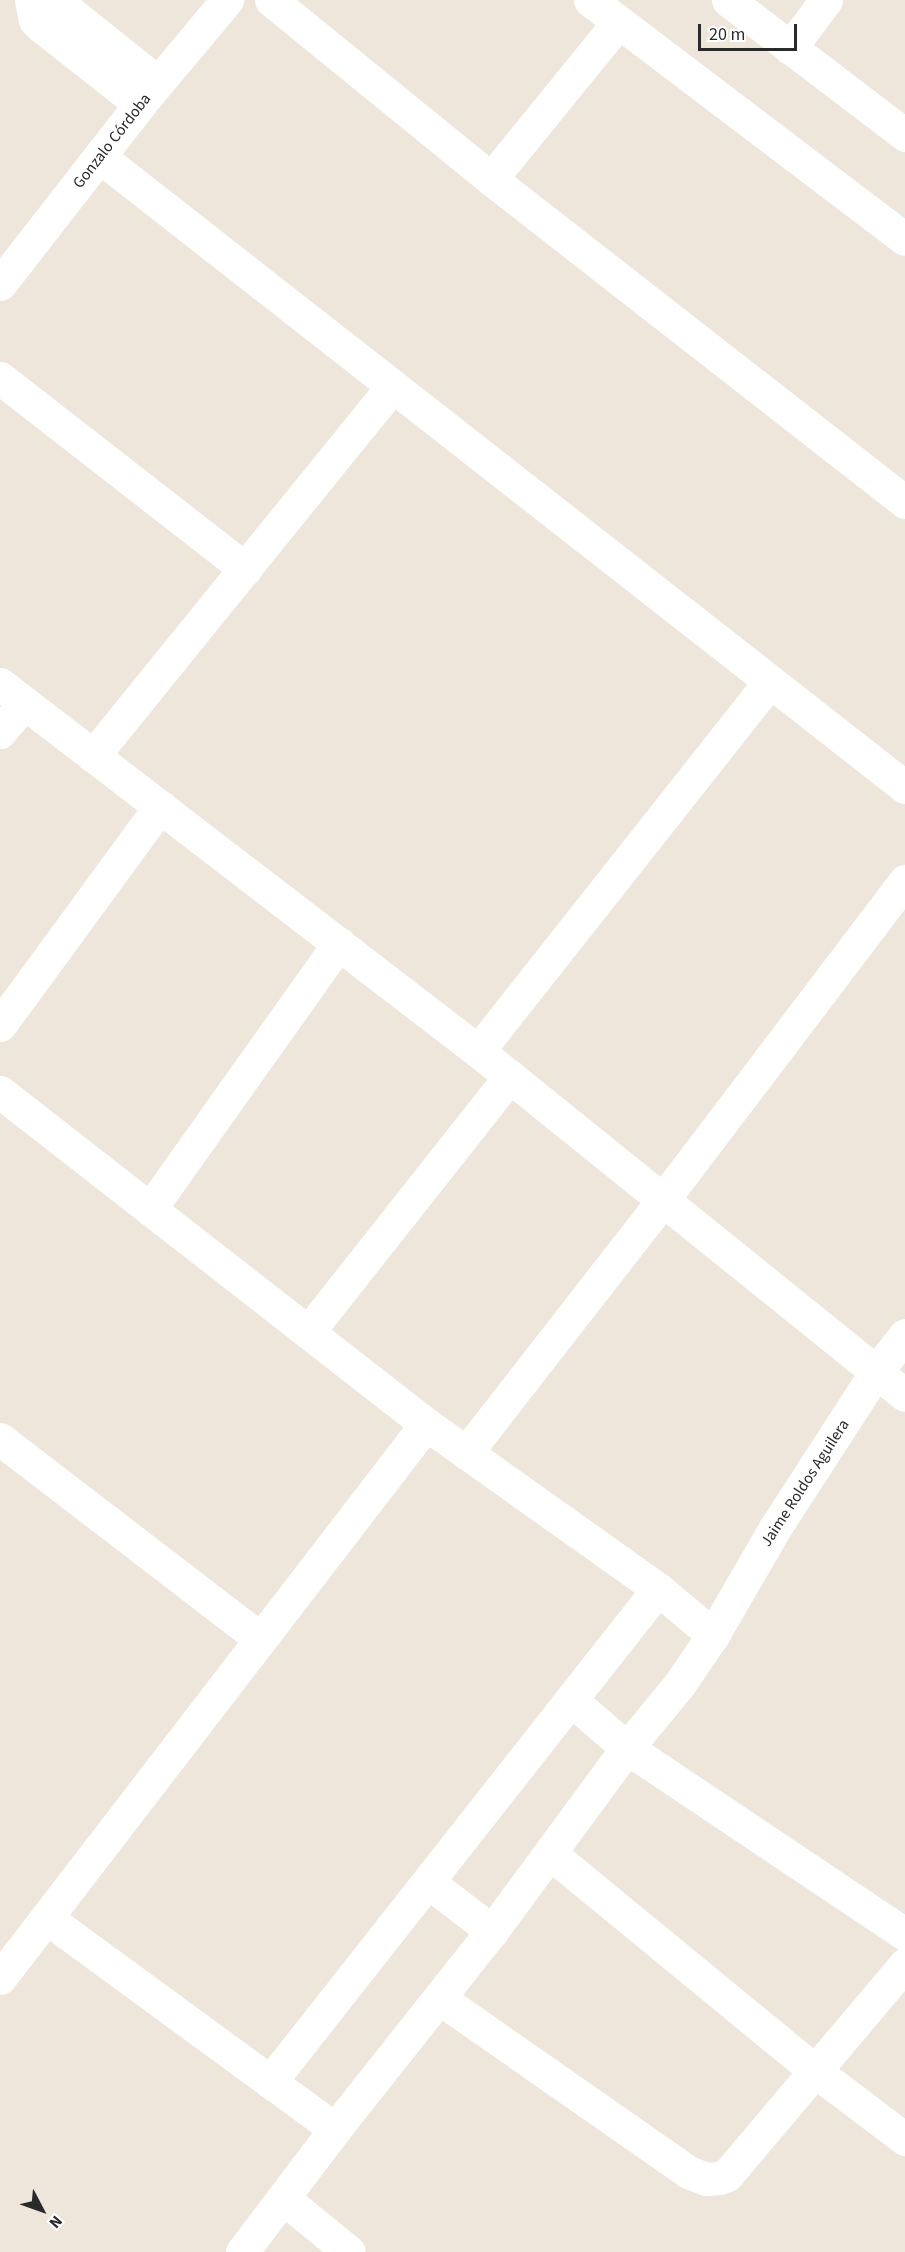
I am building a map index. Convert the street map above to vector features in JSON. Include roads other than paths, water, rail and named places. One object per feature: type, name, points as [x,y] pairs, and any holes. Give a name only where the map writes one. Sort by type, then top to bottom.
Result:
[{"type":"street","points":[[31,0],[35,20],[41,26],[148,93]]},
{"type":"street","points":[[41,0],[56,2],[148,93]]},
{"type":"street","name":"Gonzalo Córdoba","points":[[0,284],[148,93],[226,0]]},
{"type":"street","points":[[271,0],[491,179],[905,502]]},
{"type":"street","points":[[590,0],[905,239]]},
{"type":"street","points":[[728,0],[905,135]]},
{"type":"street","points":[[790,48],[826,0]]},
{"type":"street","points":[[491,179],[618,23]]},
{"type":"street","points":[[100,157],[905,787]]},
{"type":"street","points":[[0,378],[244,569]]},
{"type":"street","points":[[93,756],[393,386]]},
{"type":"street","points":[[478,1051],[770,681]]},
{"type":"street","points":[[0,732],[12,694],[510,1076],[905,1395]]},
{"type":"street","points":[[0,1025],[160,806]]},
{"type":"street","points":[[466,1453],[662,1201],[905,881]]},
{"type":"street","points":[[150,1209],[339,943]]},
{"type":"street","points":[[308,1332],[510,1076]]},
{"type":"street","points":[[0,1092],[426,1424],[658,1589],[713,1635]]},
{"type":"street","name":"Jaime Roldos Aguilera","points":[[242,2252],[335,2129],[492,1931],[627,1748],[679,1684],[713,1635],[775,1528],[876,1372],[905,1335]]},
{"type":"street","points":[[0,1978],[48,1919],[259,1638],[426,1424]]},
{"type":"street","points":[[6,1455],[259,1638]]},
{"type":"street","points":[[270,2082],[658,1589]]},
{"type":"street","points":[[571,1700],[627,1748],[905,1935]]},
{"type":"street","points":[[550,1854],[815,2071],[905,2139]]},
{"type":"street","points":[[428,1882],[492,1931]]},
{"type":"street","points":[[48,1919],[335,2129]]},
{"type":"street","points":[[440,1998],[688,2172],[706,2179],[727,2175],[905,1964]]},
{"type":"street","points":[[283,2198],[350,2252]]}]
